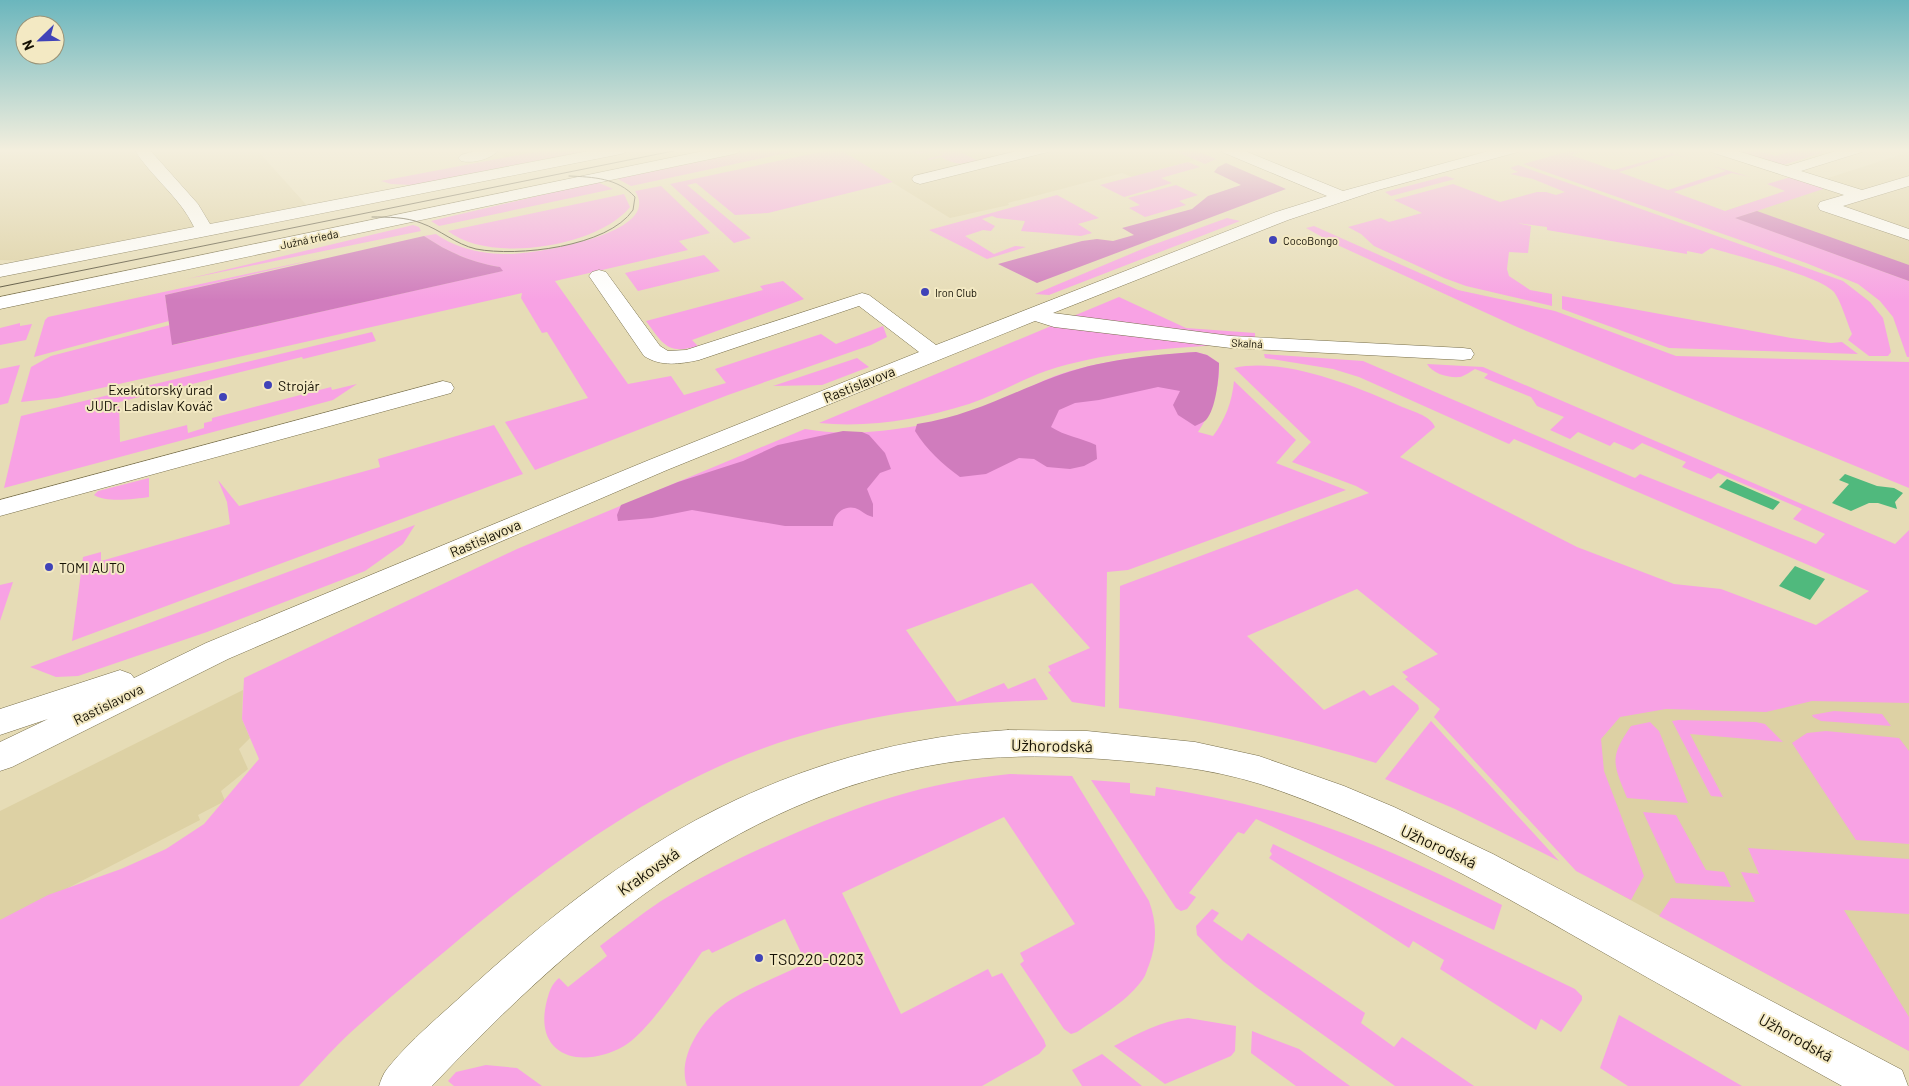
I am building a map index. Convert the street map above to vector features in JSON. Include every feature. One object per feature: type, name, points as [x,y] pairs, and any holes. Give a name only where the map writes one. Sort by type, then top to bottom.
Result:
[{"type":"street","points":[[186,200],[200,218],[205,231]]},
{"type":"street","points":[[0,271],[364,200]]},
{"type":"street","name":"Južná trieda","points":[[0,304],[494,200]]},
{"type":"street","name":"Rastislavova","points":[[0,757],[217,651],[658,466],[1034,313],[1282,216],[1329,200]]},
{"type":"street","points":[[1846,200],[1826,206],[1909,235]]},
{"type":"street","points":[[0,260],[56,260]]},
{"type":"street","points":[[599,276],[652,351],[659,357],[672,358],[691,355],[862,300],[934,353]]},
{"type":"street","points":[[0,311],[84,286]]},
{"type":"street","name":"Skalná","points":[[1034,313],[1054,321],[1230,342],[1463,354]]},
{"type":"street","points":[[0,508],[443,388]]},
{"type":"street","name":"Rastislavova","points":[[0,722],[217,651]]},
{"type":"street","name":"Užhorodská","points":[[950,748],[1030,742],[1134,748],[1200,757],[1278,776],[1446,848],[1537,894],[1886,1086]]},
{"type":"street","name":"Krakovská","points":[[401,1086],[481,1007],[555,939],[669,854],[746,812],[812,785],[884,762],[950,748]]},
{"type":"shaded area","points":[[0,200],[302,200],[311,210],[29,261],[0,260]]},
{"type":"shaded area","points":[[522,200],[563,200],[439,226],[431,221]]},
{"type":"shaded area","points":[[597,200],[627,200],[630,207],[615,221],[594,232],[569,241],[542,246],[489,247],[466,241],[448,231]]},
{"type":"shaded area","points":[[637,200],[675,200],[710,233],[679,241],[688,250],[555,281],[628,384],[671,376],[684,395],[726,383],[715,369],[821,334],[836,344],[883,326],[887,337],[871,345],[728,395],[535,470],[505,422],[588,398],[547,332],[542,333],[521,298],[522,293],[57,398],[21,402],[31,367],[51,356],[170,325],[173,345],[502,271],[499,267],[460,256],[424,236],[436,234],[453,244],[482,252],[503,254],[526,253],[570,245],[615,230],[632,219],[639,206]]},
{"type":"shaded area","points":[[687,200],[705,200],[751,238],[734,243]]},
{"type":"shaded area","points":[[716,200],[822,200],[768,213],[735,215]]},
{"type":"shaded area","points":[[920,200],[1021,200],[1008,203],[1009,205],[950,218]]},
{"type":"shaded area","points":[[1040,200],[1066,200],[1099,218],[1078,224],[1092,233],[1081,236],[1021,231],[1025,221],[992,216],[982,219],[995,226],[991,231],[983,230],[965,236],[994,254],[1015,246],[1026,247],[987,259],[929,230]]},
{"type":"shaded area","points":[[1131,200],[1183,200],[1179,201],[1186,205],[1145,217],[1129,208],[1140,205]]},
{"type":"shaded area","points":[[1203,200],[1258,200],[1037,283],[998,264],[1082,241],[1097,239],[1113,241],[1134,235],[1122,228],[1192,209]]},
{"type":"shaded area","points":[[1395,200],[1494,200],[1500,202],[1509,200],[1615,200],[1843,281],[1870,302],[1883,318],[1891,352],[1888,356],[1869,356],[1848,340],[1852,334],[1837,296],[1825,286],[1795,273],[1711,248],[1702,254],[1687,251],[1687,254],[1547,230],[1547,227],[1517,223],[1531,226],[1528,253],[1509,252],[1507,269],[1509,276],[1530,290],[1552,294],[1552,306],[1466,286],[1444,278],[1374,246],[1361,234],[1348,227],[1381,218],[1389,222],[1422,213]]},
{"type":"shaded area","points":[[1625,200],[1695,200],[1725,211],[1759,200],[1791,200],[1736,218],[1909,281],[1909,357],[1907,357],[1893,317],[1880,301],[1858,284],[1806,263]]},
{"type":"shaded area","points":[[1760,200],[1909,200],[1909,281],[1735,218],[1725,211]]},
{"type":"shaded area","points":[[1757,211],[1909,265],[1909,281],[1735,218]]},
{"type":"shaded area","points":[[1227,218],[1240,221],[1049,295],[1035,294],[1147,247]]},
{"type":"shaded area","points":[[413,225],[419,227],[421,231],[187,279]]},
{"type":"shaded area","points":[[1314,226],[1458,290],[1555,311],[1676,356],[1909,362],[1909,488],[1517,327],[1333,243],[1306,228]]},
{"type":"shaded area","points":[[424,236],[460,256],[500,267],[503,271],[172,345],[165,295]]},
{"type":"shaded area","points":[[704,255],[720,271],[638,291],[625,273]]},
{"type":"shaded area","points":[[321,258],[165,295],[169,321],[34,357],[45,320],[48,317]]},
{"type":"shaded area","points":[[783,281],[804,299],[692,340],[698,346],[679,349],[667,346],[646,321],[763,290],[760,286]]},
{"type":"shaded area","points":[[1562,296],[1791,338],[1831,343],[1842,342],[1858,354],[1669,348],[1562,309]]},
{"type":"shaded area","points":[[1119,297],[1186,328],[1255,333],[1255,342],[1071,317]]},
{"type":"shaded area","points":[[20,323],[20,326],[32,324],[26,340],[0,345],[0,328]]},
{"type":"shaded area","points":[[1056,324],[1219,345],[1132,352],[1089,359],[1046,371],[969,404],[914,418],[857,424],[819,423]]},
{"type":"shaded area","points":[[372,332],[376,341],[303,359],[302,357],[119,402],[120,442],[187,425],[188,433],[204,428],[204,423],[212,421],[212,418],[331,387],[332,390],[357,384],[333,400],[4,488],[21,416]]},
{"type":"shaded area","points":[[1196,352],[1207,355],[1219,363],[1218,382],[1214,399],[1198,432],[1213,436],[1227,410],[1232,396],[1234,381],[1296,440],[1276,463],[1346,490],[1128,570],[1107,572],[1105,707],[1072,702],[1048,672],[1051,671],[1048,666],[1090,648],[1032,583],[906,630],[957,702],[1004,683],[1008,689],[1035,678],[1048,699],[925,710],[846,724],[769,746],[693,779],[655,799],[583,844],[515,894],[371,1014],[299,1086],[0,1086],[0,920],[48,895],[121,869],[166,849],[204,824],[259,759],[242,719],[244,678],[517,549],[805,429],[848,433],[917,426],[961,415],[1000,401],[1055,376],[1089,366],[1160,355]]},
{"type":"shaded area","points":[[1196,352],[1207,355],[1219,363],[1218,385],[1212,409],[1206,420],[1195,426],[1178,415],[1173,405],[1180,391],[1158,387],[1099,400],[1075,403],[1059,410],[1051,427],[1096,445],[1097,459],[1084,466],[1070,469],[1047,467],[1034,459],[1019,458],[986,474],[960,477],[935,456],[915,431],[917,424],[954,416],[1088,366],[1124,359]]},
{"type":"shaded area","points":[[1264,354],[1363,361],[1635,478],[1640,474],[1816,544],[1825,534],[1793,519],[1802,509],[1718,473],[1711,479],[1682,467],[1686,462],[1642,443],[1633,450],[1614,442],[1610,446],[1578,432],[1570,439],[1550,430],[1564,417],[1537,406],[1531,397],[1484,378],[1488,374],[1475,369],[1460,377],[1451,377],[1437,373],[1427,364],[1483,367],[1895,544],[1909,530],[1909,703],[1812,701],[1766,712],[1666,709],[1620,717],[1601,739],[1604,771],[1644,876],[1631,900],[1576,871],[1434,717],[1440,709],[1405,679],[1408,677],[1402,672],[1438,654],[1357,589],[1247,636],[1324,710],[1364,690],[1370,696],[1393,685],[1418,705],[1419,709],[1376,763],[1313,745],[1249,730],[1119,708],[1120,586],[1369,493],[1356,486],[1292,462],[1311,442],[1234,368],[1275,366],[1319,375],[1420,414],[1429,419],[1435,427],[1400,457],[1577,547],[1674,584],[1721,589],[1816,625],[1869,591],[1514,439],[1509,444],[1359,377],[1333,369],[1265,358]]},
{"type":"shaded area","points":[[857,358],[869,367],[822,385],[773,386]]},
{"type":"shaded area","points":[[20,365],[8,403],[0,405],[0,369]]},
{"type":"shaded area","points":[[494,425],[523,474],[72,641],[83,557],[101,552],[101,561],[230,524],[227,502],[218,480],[239,506],[380,467],[378,459]]},
{"type":"shaded area","points":[[843,431],[862,432],[869,435],[885,453],[891,469],[880,473],[867,489],[873,504],[873,517],[851,507],[839,512],[833,522],[833,526],[785,526],[692,510],[652,518],[618,521],[617,515],[621,505],[678,482],[743,461],[778,445]]},
{"type":"shaded area","points":[[1845,474],[1877,486],[1894,488],[1903,493],[1895,502],[1897,509],[1878,503],[1869,503],[1851,511],[1832,503],[1849,484],[1839,480]]},
{"type":"shaded area","points":[[149,478],[149,497],[113,500],[94,495],[98,491]]},
{"type":"shaded area","points":[[1727,479],[1780,502],[1773,510],[1719,487]]},
{"type":"shaded area","points":[[415,525],[403,544],[365,571],[207,632],[78,676],[56,677],[30,667]]},
{"type":"shaded area","points":[[1795,566],[1825,579],[1810,600],[1779,586]]},
{"type":"shaded area","points":[[13,582],[0,621],[0,585]]},
{"type":"shaded area","points":[[1909,689],[1909,1051],[1612,890],[1565,717]]},
{"type":"shaded area","points":[[243,690],[242,719],[250,738],[239,749],[248,769],[221,791],[225,801],[198,815],[200,820],[0,923],[0,811]]},
{"type":"shaded area","points":[[1834,711],[1882,714],[1891,726],[1821,721],[1812,715]]},
{"type":"shaded area","points":[[1431,721],[1559,861],[1455,809],[1385,779]]},
{"type":"shaded area","points":[[1672,721],[1756,722],[1765,724],[1783,742],[1690,734],[1723,797],[1711,796]]},
{"type":"shaded area","points":[[1650,722],[1659,731],[1688,803],[1627,798],[1616,768],[1616,754],[1631,726]]},
{"type":"shaded area","points":[[1826,731],[1899,738],[1909,751],[1909,844],[1856,840],[1792,743],[1807,733]]},
{"type":"shaded area","points":[[1010,774],[1072,776],[1149,901],[1154,917],[1155,933],[1154,949],[1149,965],[1144,977],[1136,987],[1112,1009],[1071,1034],[1064,1029],[1020,964],[1024,961],[1020,953],[1075,924],[1004,817],[842,893],[901,1014],[988,969],[992,977],[1002,973],[1044,1040],[1046,1046],[1039,1054],[982,1086],[687,1086],[685,1074],[686,1061],[690,1049],[703,1025],[712,1015],[741,994],[806,963],[785,919],[712,953],[709,949],[702,952],[655,1016],[634,1039],[624,1046],[592,1057],[577,1057],[564,1053],[554,1046],[547,1035],[544,1019],[547,1000],[551,988],[556,981],[559,978],[568,987],[607,956],[600,946],[653,906],[691,884],[767,846],[810,827],[866,806],[921,789]]},
{"type":"shaded area","points":[[1091,780],[1130,783],[1130,793],[1155,796],[1156,787],[1221,799],[1265,809],[1351,836],[1417,864],[1502,905],[1494,930],[1256,819],[1244,834],[1238,832],[1189,893],[1196,897],[1187,909],[1181,911],[1176,908]]},
{"type":"shaded area","points":[[1643,812],[1676,815],[1706,870],[1724,872],[1731,887],[1676,883]]},
{"type":"shaded area","points":[[1273,844],[1575,989],[1582,996],[1582,1000],[1561,1032],[1541,1019],[1536,1030],[1440,969],[1444,960],[1413,941],[1409,948],[1269,858],[1272,854],[1270,851]]},
{"type":"shaded area","points":[[1748,848],[1909,859],[1909,914],[1844,910],[1909,1017],[1909,1051],[1659,916],[1671,898],[1755,902],[1741,872],[1759,874]]},
{"type":"shaded area","points":[[1212,909],[1219,913],[1213,921],[1242,941],[1248,933],[1365,1013],[1361,1023],[1394,1047],[1402,1037],[1474,1086],[1395,1086],[1256,987],[1223,961],[1197,935],[1196,926]]},
{"type":"shaded area","points":[[1619,1015],[1742,1086],[1628,1086],[1600,1068]]},
{"type":"shaded area","points":[[1188,1018],[1236,1026],[1235,1051],[1231,1056],[1165,1084],[1114,1046],[1159,1025]]},
{"type":"shaded area","points":[[1252,1031],[1299,1049],[1350,1086],[1296,1086],[1251,1053]]},
{"type":"shaded area","points":[[1102,1054],[1142,1086],[1082,1086],[1072,1070]]},
{"type":"shaded area","points":[[486,1065],[517,1068],[542,1086],[454,1086],[448,1081],[456,1072]]},
{"type":"tram line","points":[[0,287],[432,200]]},
{"type":"tram line","points":[[372,217],[415,221],[461,244],[476,249],[493,251],[537,250],[583,241],[604,233],[621,223],[633,210],[635,200]]},
{"type":"place","name":"CocoBongo","points":[[1273,240]]},
{"type":"place","name":"Iron Club","points":[[925,292]]},
{"type":"place","name":"Strojár","points":[[268,385]]},
{"type":"place","name":"Exekútorský úrad JUDr. Ladislav Kováč","points":[[223,397]]},
{"type":"place","name":"TOMI AUTO","points":[[49,567]]},
{"type":"place","name":"TS0220-0203","points":[[759,958]]}]
